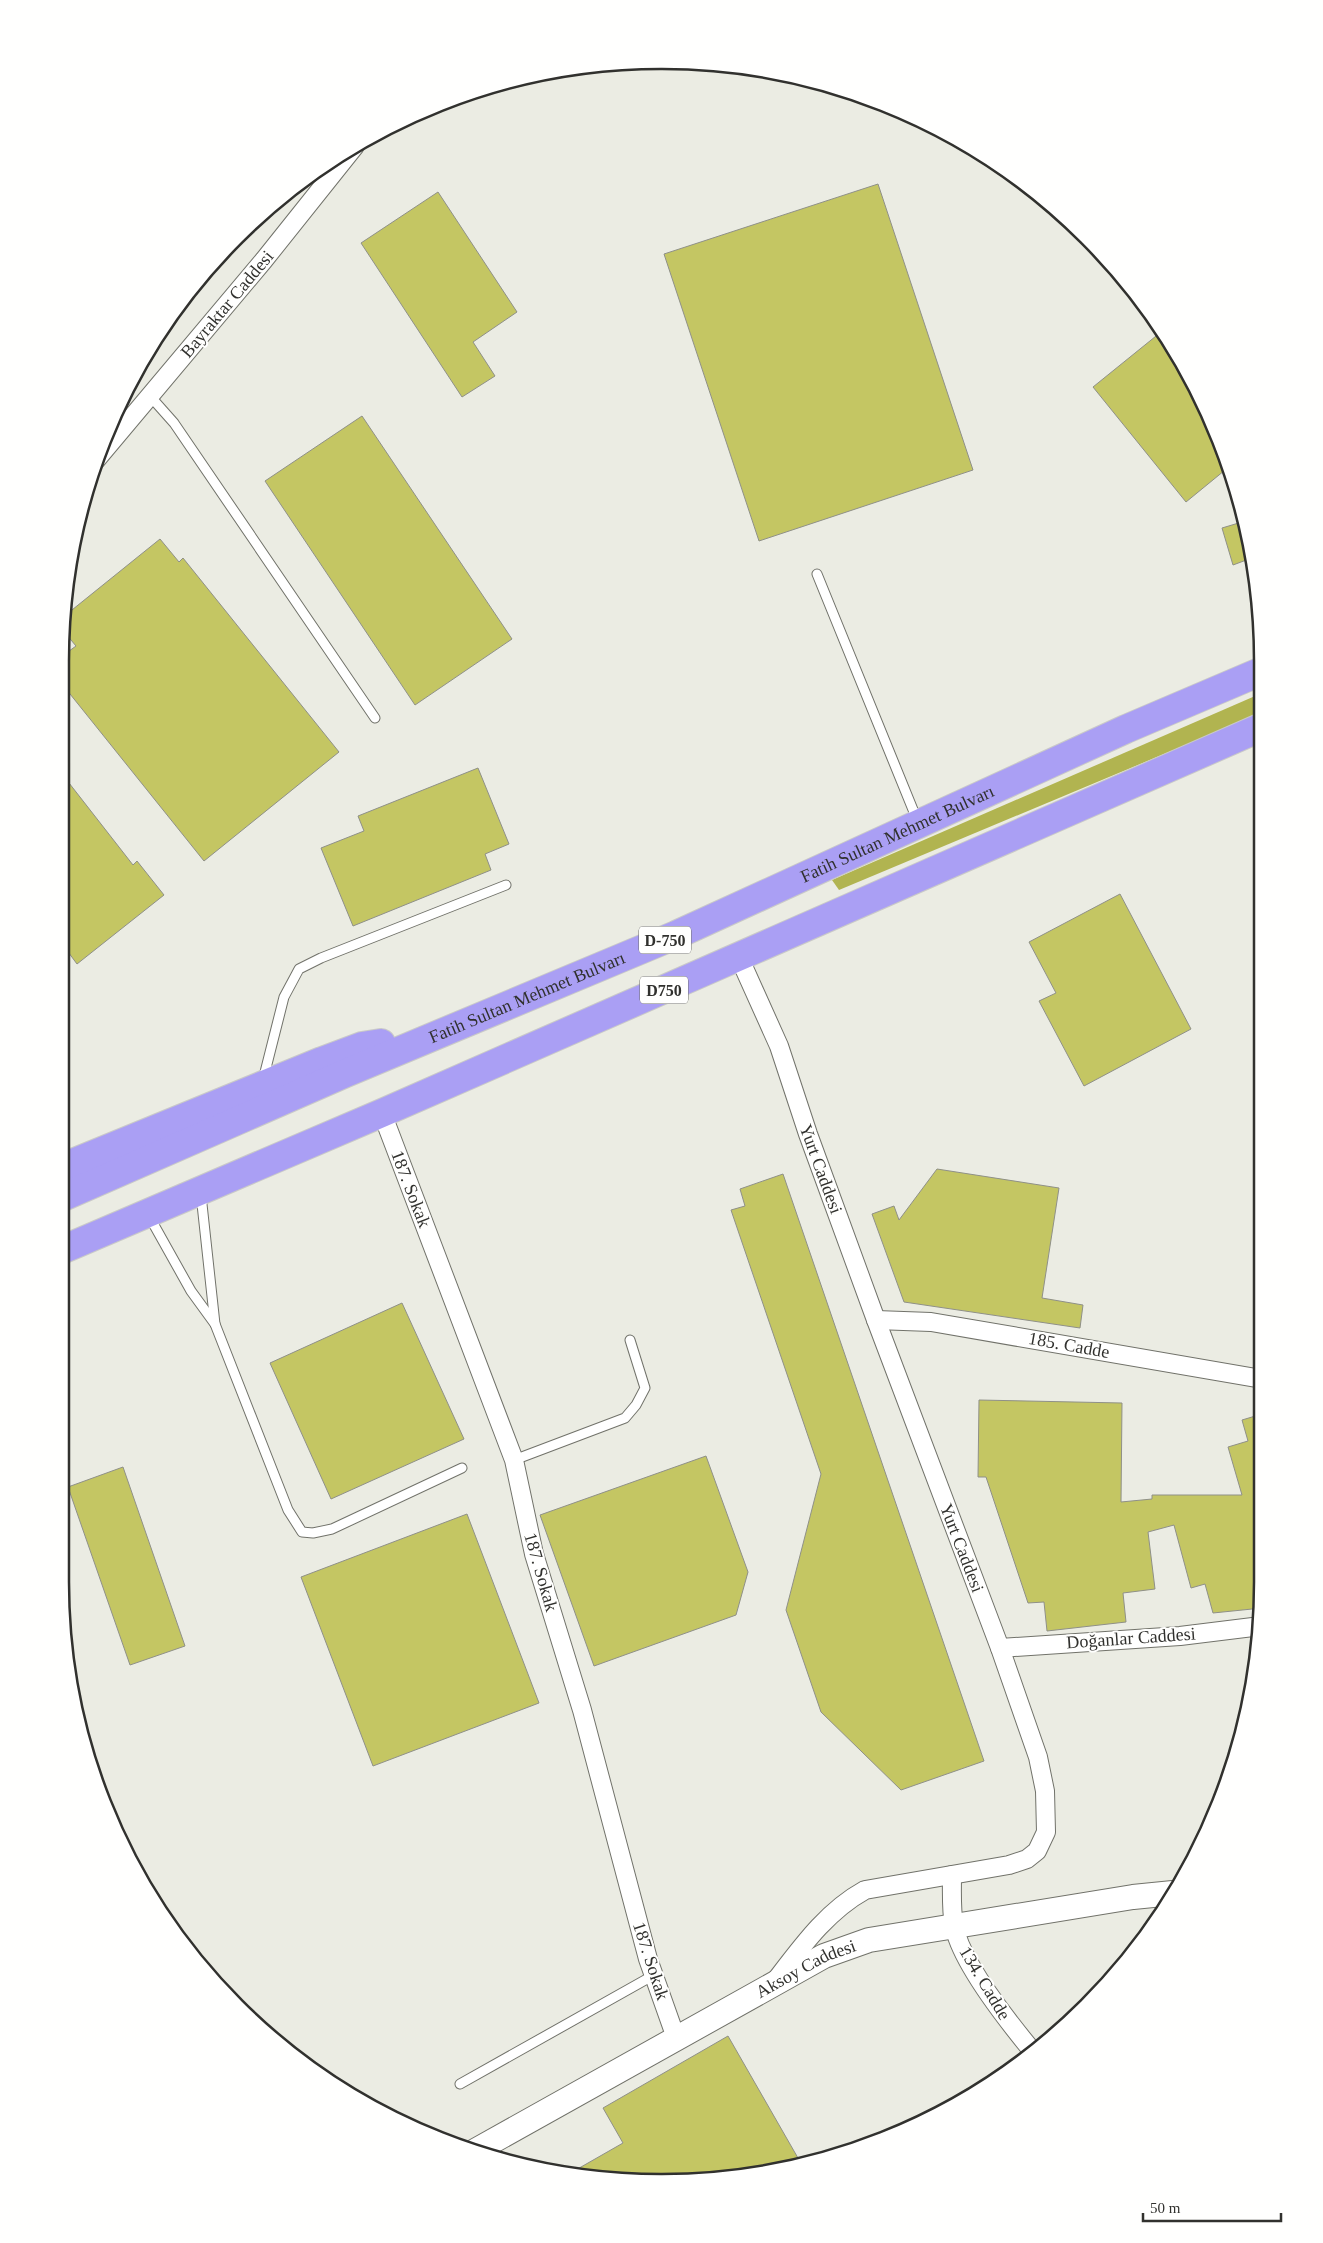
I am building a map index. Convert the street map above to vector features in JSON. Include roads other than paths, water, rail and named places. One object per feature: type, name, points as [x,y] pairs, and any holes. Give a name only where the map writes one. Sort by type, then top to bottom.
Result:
[{"type":"highway","name":"Fatih Sultan Mehmet Bulvarı","points":[[69,1195],[337,1077],[676,935],[1126,729],[1254,674]]},
{"type":"highway","name":"D750","points":[[69,1246],[382,1113],[1254,731]]},
{"type":"highway","points":[[69,1165],[261,1085],[362,1046],[451,1030]]},
{"type":"street","name":"Bayraktar Caddesi","points":[[111,442],[264,260],[341,163]]},
{"type":"street","name":"Yurt Caddesi","points":[[739,957],[779,1046],[808,1134],[876,1320],[1000,1648],[1038,1757],[1045,1792],[1046,1832],[1037,1851],[1027,1859],[1009,1865],[865,1890],[832,1912],[772,1986]]},
{"type":"street","name":"187. Sokak","points":[[382,1113],[514,1460],[534,1554],[582,1710],[654,1975],[676,2038]]},
{"type":"street","name":"185. Cadde","points":[[876,1320],[940,1323],[1254,1378]]},
{"type":"street","name":"Doğanlar Caddesi","points":[[1000,1648],[1180,1636],[1252,1627]]},
{"type":"street","name":"134. Cadde","points":[[952,1875],[954,1926],[965,1955],[1007,2021],[1029,2047]]},
{"type":"street","name":"Aksoy Caddesi","points":[[483,2147],[824,1956],[846,1947],[869,1940],[1133,1897],[1165,1894]]},
{"type":"lane","points":[[150,396],[174,423],[375,718]]},
{"type":"lane","points":[[817,574],[919,825]]},
{"type":"lane","points":[[261,1085],[284,997],[299,970],[321,958],[506,885]]},
{"type":"lane","points":[[202,1190],[200,1201],[215,1324]]},
{"type":"lane","points":[[148,1214],[192,1292],[215,1324],[288,1510],[302,1532],[313,1533],[332,1529],[462,1468]]},
{"type":"lane","points":[[514,1460],[625,1418],[636,1405],[645,1388],[630,1340]]},
{"type":"lane","points":[[460,2084],[654,1975]]}]
